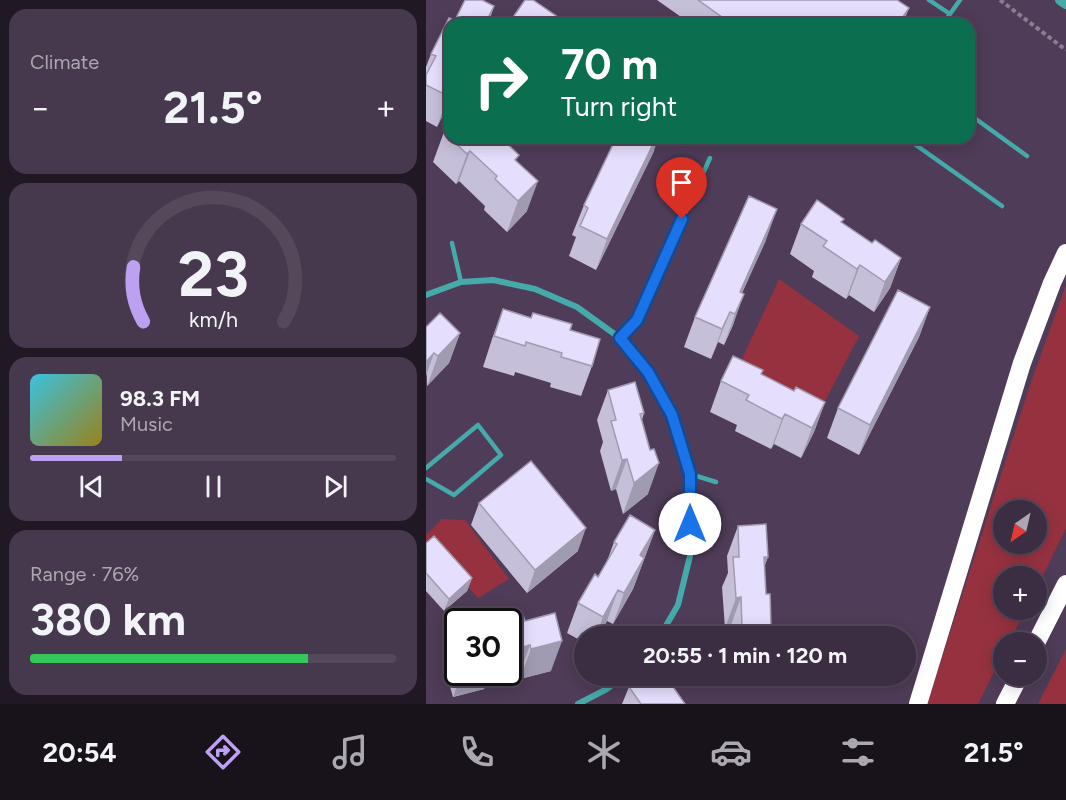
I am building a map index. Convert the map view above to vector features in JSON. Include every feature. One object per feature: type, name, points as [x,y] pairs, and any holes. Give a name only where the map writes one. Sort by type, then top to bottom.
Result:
[{"type":"highway","points":[[918,704],[1022,363],[1066,253]]},
{"type":"highway","points":[[1042,632],[1066,585]]},
{"type":"highway","points":[[1005,704],[1014,686]]},
{"type":"street","points":[[1060,0],[1066,4]]},
{"type":"street","points":[[426,295],[461,282],[493,280],[535,289],[577,307],[620,338],[648,372],[672,415],[690,474],[690,556],[678,605],[666,626]]},
{"type":"street","points":[[578,704],[611,686]]},
{"type":"lane","points":[[929,0],[950,14]]},
{"type":"lane","points":[[947,18],[960,0]]},
{"type":"lane","points":[[975,118],[1027,156]]},
{"type":"lane","points":[[914,144],[1002,206]]},
{"type":"lane","points":[[620,338],[637,320],[710,158]]},
{"type":"lane","points":[[452,243],[461,282]]},
{"type":"lane","points":[[426,468],[478,425],[501,455],[454,495],[426,479]]},
{"type":"lane","points":[[690,474],[716,482]]},
{"type":"path","points":[[1000,0],[1066,50]]},
{"type":"shaded area","points":[[779,279],[859,336],[824,403],[809,403],[738,368]]},
{"type":"shaded area","points":[[1066,285],[1066,528],[1047,567],[993,566],[993,620],[1020,620],[1014,632],[993,632],[993,674],[978,704],[927,704],[1029,388]]},
{"type":"shaded area","points":[[442,519],[465,520],[509,579],[478,598],[426,541],[426,535]]},
{"type":"shaded area","points":[[1066,649],[1066,704],[1038,704]]},
{"type":"building","points":[[465,0],[482,0],[494,6],[488,18],[456,18]]},
{"type":"building","points":[[525,0],[533,0],[559,18],[512,18]]},
{"type":"building","points":[[698,0],[897,0],[909,8],[902,18],[724,18]]},
{"type":"building","points":[[444,28],[444,94],[426,85],[426,75],[436,56],[431,54]]},
{"type":"building","points":[[456,144],[507,144],[519,155],[515,160],[538,181],[518,201],[495,179],[497,176],[470,151],[467,154]]},
{"type":"building","points":[[613,144],[653,144],[607,239],[580,226],[588,208],[584,205]]},
{"type":"building","points":[[749,196],[777,209],[740,292],[744,294],[735,314],[730,312],[722,329],[695,317]]},
{"type":"building","points":[[817,200],[844,219],[841,222],[872,243],[875,240],[901,258],[885,282],[860,265],[857,269],[823,246],[827,241],[801,224]]},
{"type":"building","points":[[898,290],[930,307],[870,425],[838,408]]},
{"type":"building","points":[[503,309],[531,318],[533,313],[572,324],[570,330],[600,339],[592,366],[561,357],[562,353],[526,342],[525,346],[494,336]]},
{"type":"building","points":[[440,313],[460,333],[438,356],[434,353],[426,362],[426,327]]},
{"type":"building","points":[[733,356],[763,370],[761,374],[794,391],[796,387],[825,402],[812,428],[785,414],[782,419],[746,400],[749,395],[721,381]]},
{"type":"building","points":[[635,382],[644,413],[640,414],[650,450],[654,449],[659,463],[634,483],[627,459],[622,460],[611,421],[616,420],[608,390]]},
{"type":"building","points":[[531,461],[586,528],[535,570],[479,503]]},
{"type":"building","points":[[630,515],[655,530],[640,555],[644,558],[624,593],[618,590],[603,617],[578,603],[595,574],[598,577],[617,544],[614,542]]},
{"type":"building","points":[[766,524],[768,557],[764,557],[766,594],[770,594],[771,626],[742,626],[741,597],[736,598],[733,557],[739,557],[738,526]]},
{"type":"building","points":[[434,536],[472,578],[449,599],[426,573],[426,543]]},
{"type":"building","points":[[555,613],[562,641],[531,649],[530,645],[522,647],[522,615],[525,621]]},
{"type":"building","points":[[672,686],[685,704],[641,704],[629,687]]},
{"type":"route","points":[[682,219],[637,320],[620,338],[648,372],[672,415],[690,474],[690,524]]}]
